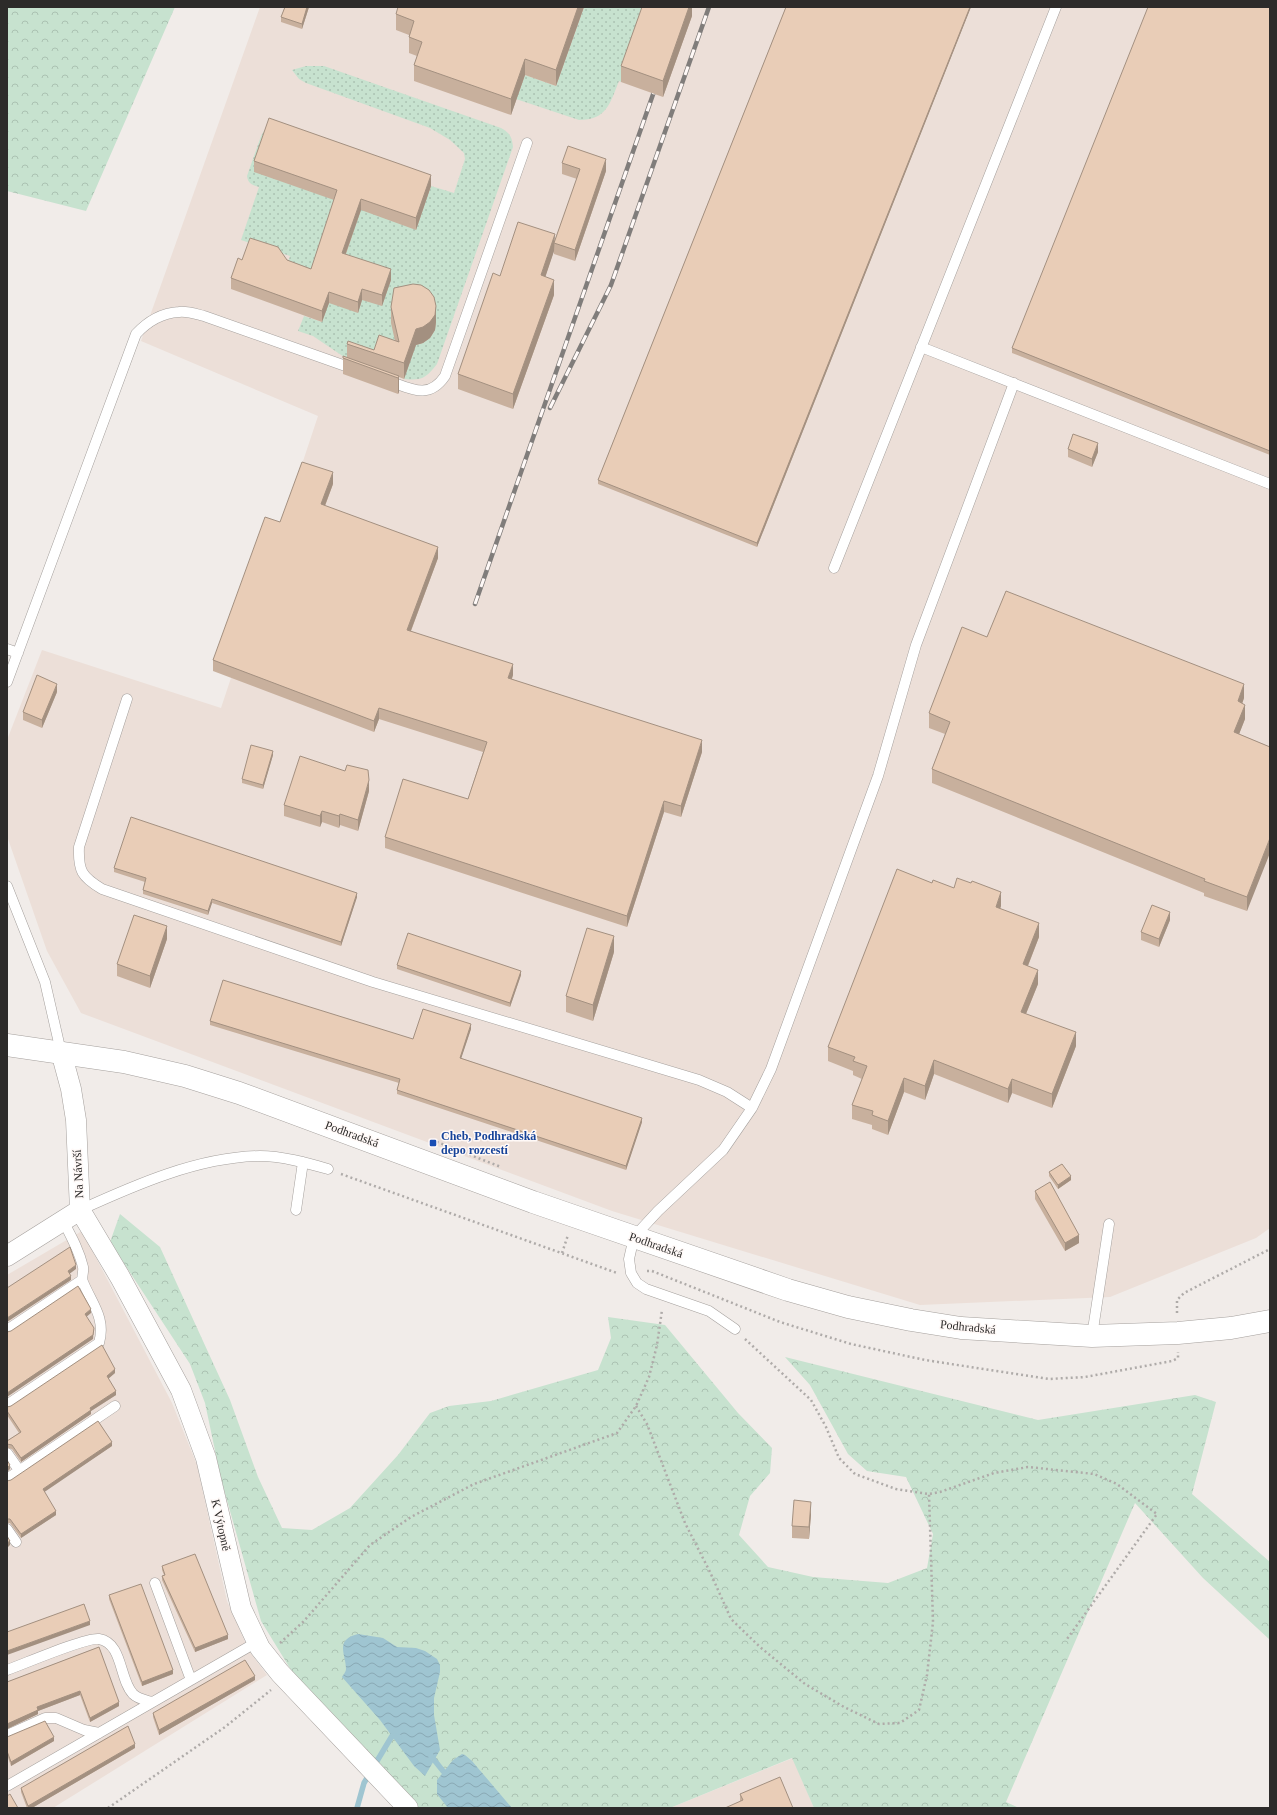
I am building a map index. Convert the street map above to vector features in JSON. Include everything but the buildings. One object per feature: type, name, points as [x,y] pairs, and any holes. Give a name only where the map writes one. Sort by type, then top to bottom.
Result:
[{"type":"main road","name":"Podhradská","points":[[7,1045],[124,1062],[185,1076],[239,1093],[533,1202],[788,1290],[848,1307],[910,1320],[961,1328],[1092,1336],[1178,1333],[1231,1328],[1270,1321]]},
{"type":"street","name":"Na Návrší","points":[[7,1256],[80,1210],[76,1120],[71,1089],[61,1052]]},
{"type":"street","name":"K Výtopně","points":[[80,1210],[120,1277],[180,1390],[206,1458],[241,1608],[262,1649],[286,1679],[408,1808]]},
{"type":"lane","points":[[834,568],[1056,7]]},
{"type":"lane","points":[[7,682],[136,334],[146,323],[180,311],[204,316],[417,391],[430,390],[439,385],[445,376],[527,143]]},
{"type":"lane","points":[[921,347],[1270,484]]},
{"type":"lane","points":[[735,1329],[709,1311],[646,1289],[638,1283],[631,1273],[629,1259],[634,1237],[658,1211],[723,1150],[752,1108],[771,1069],[878,776],[916,645],[1014,383]]},
{"type":"lane","points":[[7,649],[18,653]]},
{"type":"lane","points":[[127,699],[79,847],[78,864],[87,880],[102,889],[373,982],[699,1080],[727,1092],[752,1108]]},
{"type":"lane","points":[[7,886],[45,982],[61,1052]]},
{"type":"lane","points":[[80,1210],[144,1182],[203,1164],[260,1156],[303,1162],[328,1169]]},
{"type":"lane","points":[[296,1210],[303,1162]]},
{"type":"lane","points":[[7,1405],[99,1343],[102,1331],[96,1306],[82,1280],[83,1269],[76,1245],[63,1221]]},
{"type":"lane","points":[[1092,1336],[1109,1224]]},
{"type":"lane","points":[[7,1330],[82,1280]]},
{"type":"lane","points":[[7,1478],[115,1406]]},
{"type":"lane","points":[[7,1453],[19,1470]]},
{"type":"lane","points":[[7,1529],[16,1542]]},
{"type":"lane","points":[[155,1583],[191,1680]]},
{"type":"lane","points":[[7,1670],[82,1642],[98,1638],[108,1642],[114,1650],[127,1686],[133,1694],[152,1702]]},
{"type":"lane","points":[[7,1786],[191,1680],[262,1649]]},
{"type":"lane","points":[[7,1735],[45,1718],[56,1718],[84,1730],[99,1733]]},
{"type":"path","points":[[328,1169],[621,1275]]},
{"type":"path","points":[[1177,1317],[1177,1300],[1184,1293],[1270,1250]]},
{"type":"path","points":[[640,1271],[652,1271],[780,1322],[851,1344],[925,1360],[1026,1376],[1049,1379],[1085,1377],[1172,1361],[1178,1358],[1179,1350]]},
{"type":"path","points":[[262,1649],[304,1622],[370,1545],[411,1517],[474,1484],[617,1433],[636,1406],[649,1377],[657,1345],[664,1296]]},
{"type":"path","points":[[735,1329],[811,1400],[826,1427],[839,1458],[855,1474],[896,1489],[929,1494],[940,1492],[994,1473],[1028,1467],[1068,1470],[1094,1474],[1117,1484],[1157,1514],[1067,1638]]},
{"type":"path","points":[[636,1406],[647,1424],[685,1523],[710,1572],[731,1619],[760,1647],[805,1684],[844,1707],[879,1724],[900,1723],[919,1710],[927,1675],[933,1622],[929,1494]]},
{"type":"path","points":[[108,1808],[225,1727],[286,1679]]},
{"type":"shaded area","points":[[260,7],[1270,7],[1270,1228],[1256,1238],[1110,1297],[920,1305],[612,1211],[81,1013],[47,951],[7,836],[7,740],[42,650],[221,708],[318,416],[141,341]]},
{"type":"shaded area","points":[[82,1231],[172,1403],[197,1465],[227,1601],[249,1651],[267,1675],[53,1808],[7,1808],[7,1275]]},
{"type":"shaded area","points":[[793,1758],[814,1808],[670,1808]]},
{"type":"green space","points":[[7,7],[175,7],[86,211],[7,191]]},
{"type":"green space","points":[[584,7],[647,7],[621,82],[619,81],[606,109],[596,117],[579,120],[516,99],[525,75],[556,86]]},
{"type":"green space","points":[[306,66],[324,66],[501,128],[507,132],[511,138],[513,147],[437,364],[430,373],[423,378],[404,379],[404,376],[347,359],[313,336],[298,331],[304,316],[322,322],[311,280],[285,270],[290,256],[241,240],[259,187],[253,185],[247,176],[261,136],[264,131],[269,129],[416,229],[431,186],[454,193],[465,159],[464,153],[450,140],[430,128],[306,83],[299,79],[292,70]]},
{"type":"green space","points":[[120,1214],[160,1247],[230,1400],[258,1477],[282,1528],[312,1530],[350,1508],[398,1455],[430,1413],[449,1406],[491,1401],[598,1370],[611,1338],[608,1317],[665,1325],[738,1413],[772,1448],[770,1473],[750,1496],[739,1535],[768,1567],[813,1577],[888,1583],[927,1568],[933,1534],[906,1477],[867,1471],[848,1454],[810,1385],[785,1357],[1038,1420],[1195,1395],[1216,1402],[1192,1494],[1270,1562],[1270,1640],[1203,1578],[1135,1503],[1006,1802],[1019,1808],[814,1808],[792,1758],[670,1808],[414,1808],[291,1670],[261,1621],[221,1479],[205,1403],[190,1364],[110,1242]]},
{"type":"water","points":[[358,1634],[383,1638],[397,1647],[416,1648],[425,1651],[437,1659],[440,1665],[440,1672],[434,1698],[434,1715],[440,1750],[425,1776],[414,1766],[380,1720],[342,1677],[346,1669],[343,1653],[344,1644],[346,1640]]},
{"type":"water","points":[[462,1754],[472,1761],[512,1808],[448,1808],[437,1794],[437,1780],[453,1760]]},
{"type":"waterway","points":[[374,1766],[392,1736],[399,1737]]},
{"type":"waterway","points":[[431,1756],[443,1771]]},
{"type":"waterway","points":[[357,1808],[364,1783],[370,1773]]},
{"type":"railway","points":[[550,408],[611,285],[709,7]]},
{"type":"railway","points":[[475,604],[657,83]]},
{"type":"place","name":"Cheb, Podhradská depo rozcestí","points":[[433,1143]]}]
